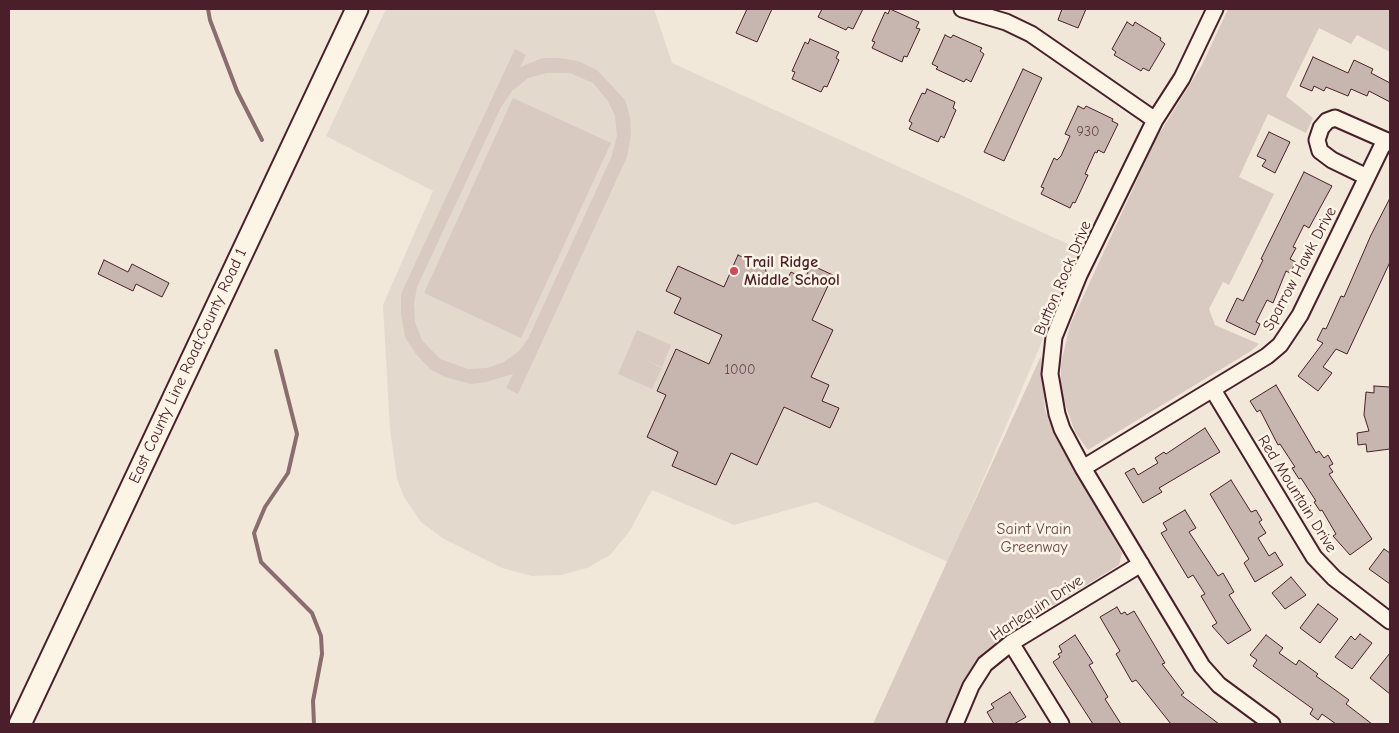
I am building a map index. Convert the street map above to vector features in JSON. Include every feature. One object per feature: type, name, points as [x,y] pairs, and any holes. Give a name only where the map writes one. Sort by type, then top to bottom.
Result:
[{"type":"main road","name":"East County Line Road;County Road 1","points":[[20,724],[356,9]]},
{"type":"street","points":[[962,9],[1006,22],[1031,34],[1156,120]]},
{"type":"street","name":"Button Rock Drive","points":[[1215,9],[1182,78],[1156,120],[1079,275],[1054,338],[1050,374],[1057,414],[1083,468],[1210,676],[1272,724]]},
{"type":"street","points":[[1367,177],[1332,160],[1320,151],[1317,140],[1320,128],[1327,120],[1335,118],[1388,141]]},
{"type":"street","name":"Sparrow Hawk Drive","points":[[1083,468],[1213,390],[1267,356],[1280,345],[1290,331],[1367,177],[1388,141]]},
{"type":"street","name":"Red Mountain Drive","points":[[1213,390],[1318,562],[1334,578],[1390,621]]},
{"type":"street","name":"Harlequin Drive","points":[[955,724],[977,675],[985,664],[1011,643],[1142,564]]},
{"type":"street","points":[[1011,643],[1060,724]]},
{"type":"shaded area","name":"Trail Ridge Middle School","points":[[386,9],[654,9],[672,63],[1081,250],[948,562],[816,502],[734,525],[652,490],[629,532],[610,555],[587,568],[561,575],[532,576],[502,568],[444,539],[421,522],[404,497],[397,479],[390,429],[383,305],[433,191],[326,136]]},
{"type":"green space","points":[[1228,9],[1390,9],[1390,52],[1357,35],[1351,44],[1319,28],[1286,96],[1313,118],[1306,133],[1268,114],[1239,177],[1274,194],[1229,285],[1223,282],[1209,309],[1215,325],[1259,344],[1251,351],[1088,450],[1075,432],[1061,392],[1061,363],[1070,325],[1156,139],[1202,65]]},
{"type":"green space","points":[[515,49],[526,55],[520,67],[543,58],[559,58],[578,61],[597,70],[625,100],[630,117],[631,135],[627,157],[518,394],[506,388],[513,374],[486,382],[471,384],[445,377],[430,369],[416,354],[405,337],[401,314],[401,294]],"holes":[[[547,73],[570,73],[593,83],[608,101],[615,116],[617,136],[611,158],[528,339],[519,351],[504,362],[487,368],[468,369],[440,359],[422,340],[415,322],[414,304],[417,287],[501,107],[512,91],[528,78]]]},
{"type":"green space","points":[[513,98],[611,143],[521,338],[424,293]]},
{"type":"green space","points":[[637,330],[671,345],[662,367],[643,359],[662,368],[652,389],[618,374]]},
{"type":"green space","name":"Saint Vrain Greenway","points":[[1041,356],[1045,410],[1053,432],[1122,553],[1119,565],[1006,634],[983,653],[964,680],[945,724],[873,724]]},
{"type":"building","points":[[747,9],[772,9],[757,42],[736,33]]},
{"type":"building","points":[[822,9],[863,9],[853,29],[848,27],[846,30],[818,17]]},
{"type":"building","points":[[890,9],[919,22],[916,28],[920,29],[907,57],[904,56],[902,62],[872,48],[875,42],[872,41],[885,12],[888,14]]},
{"type":"building","points":[[1062,9],[1086,9],[1078,28],[1058,20]]},
{"type":"building","points":[[1127,22],[1133,26],[1135,22],[1161,38],[1160,40],[1165,44],[1149,71],[1143,68],[1141,71],[1114,55],[1116,52],[1112,49]]},
{"type":"building","points":[[945,35],[951,38],[953,35],[982,48],[980,51],[984,54],[971,82],[966,79],[964,82],[936,69],[938,67],[932,64]]},
{"type":"building","points":[[810,39],[839,52],[836,58],[839,60],[827,87],[824,86],[821,92],[792,79],[795,72],[792,71],[805,42],[808,44]]},
{"type":"building","points":[[1313,57],[1348,73],[1354,60],[1373,69],[1371,73],[1390,83],[1390,102],[1369,91],[1367,96],[1351,89],[1348,96],[1326,87],[1324,91],[1314,86],[1312,91],[1300,86]]},
{"type":"building","points":[[1023,69],[1042,78],[1004,161],[984,152]]},
{"type":"building","points":[[927,89],[955,102],[953,108],[956,110],[944,138],[941,136],[938,142],[909,129],[912,123],[909,121],[922,93],[925,94]]},
{"type":"building","points":[[1078,106],[1084,109],[1086,106],[1113,119],[1112,121],[1118,124],[1104,153],[1098,150],[1097,153],[1095,152],[1085,174],[1088,175],[1075,203],[1073,202],[1070,208],[1041,194],[1044,188],[1041,187],[1054,158],[1057,160],[1061,156],[1070,136],[1065,134]]},
{"type":"building","points":[[1269,132],[1290,142],[1275,173],[1262,166],[1266,160],[1257,156]]},
{"type":"building","points":[[1304,172],[1332,186],[1309,228],[1304,225],[1293,247],[1296,248],[1290,259],[1296,262],[1290,273],[1286,271],[1273,303],[1267,300],[1256,322],[1260,324],[1255,335],[1226,321],[1237,298],[1243,301],[1263,260],[1261,259]]},
{"type":"building","points":[[1390,198],[1390,262],[1347,354],[1336,349],[1323,367],[1332,373],[1318,391],[1298,376],[1323,343],[1317,340],[1323,328],[1326,329],[1341,296],[1344,297],[1371,235]]},
{"type":"building","points":[[738,255],[765,268],[767,274],[785,283],[791,272],[805,279],[811,265],[833,275],[812,320],[833,330],[811,377],[829,385],[822,401],[839,408],[830,428],[784,407],[757,465],[731,453],[716,485],[672,466],[678,452],[647,437],[666,395],[657,391],[676,349],[709,364],[722,335],[674,313],[681,298],[666,291],[678,266],[724,287]]},
{"type":"building","points":[[104,260],[128,272],[132,264],[169,283],[162,297],[136,284],[133,291],[98,274]]},
{"type":"building","points":[[1276,385],[1316,453],[1319,451],[1324,458],[1328,455],[1333,464],[1329,466],[1333,472],[1329,474],[1372,539],[1350,555],[1333,536],[1336,534],[1322,510],[1320,511],[1314,502],[1316,501],[1292,468],[1295,467],[1280,444],[1278,445],[1260,410],[1257,412],[1250,401]]},
{"type":"building","points":[[1374,386],[1390,387],[1390,449],[1367,452],[1366,444],[1358,445],[1357,433],[1369,431],[1364,415],[1366,392],[1374,393]]},
{"type":"building","points":[[1205,428],[1220,452],[1159,488],[1162,492],[1143,503],[1125,473],[1134,468],[1138,475],[1158,463],[1155,458],[1164,452],[1166,454]]},
{"type":"building","points":[[1231,480],[1251,512],[1256,510],[1262,520],[1259,522],[1266,533],[1258,538],[1269,556],[1275,552],[1283,565],[1255,582],[1244,563],[1249,559],[1210,494]]},
{"type":"building","points":[[1185,510],[1196,528],[1189,532],[1218,576],[1223,573],[1234,592],[1229,595],[1251,630],[1228,644],[1212,626],[1217,623],[1201,596],[1205,594],[1193,575],[1188,578],[1161,533],[1167,530],[1163,523]]},
{"type":"building","points":[[1384,549],[1390,553],[1390,584],[1369,569]]},
{"type":"building","points":[[1291,577],[1306,595],[1285,609],[1272,593]]},
{"type":"building","points":[[1318,604],[1338,619],[1320,643],[1300,628]]},
{"type":"building","points":[[1117,607],[1121,614],[1125,612],[1127,615],[1134,611],[1165,663],[1162,664],[1184,693],[1181,695],[1219,724],[1171,724],[1136,680],[1132,682],[1116,654],[1120,651],[1100,617]]},
{"type":"building","points":[[1360,634],[1372,643],[1352,669],[1335,657],[1351,636],[1355,640]]},
{"type":"building","points":[[1075,635],[1093,663],[1089,665],[1108,697],[1105,699],[1121,724],[1093,724],[1053,662],[1060,657],[1058,654],[1062,652],[1059,646]]},
{"type":"building","points":[[1266,635],[1283,648],[1279,653],[1296,665],[1299,660],[1318,674],[1316,676],[1349,700],[1346,704],[1372,724],[1336,724],[1322,714],[1318,720],[1310,714],[1313,709],[1253,666],[1257,660],[1250,655]]},
{"type":"building","points":[[1390,653],[1390,694],[1370,678]]},
{"type":"building","points":[[1010,692],[1026,717],[1014,724],[994,724],[987,712],[994,708],[991,704]]},
{"type":"waterway","points":[[208,9],[210,20],[237,91],[262,140]]},
{"type":"waterway","points":[[276,351],[297,434],[288,473],[265,507],[254,533],[261,562],[312,613],[321,636],[322,654],[313,701],[314,724]]},
{"type":"place","name":"Trail Ridge Middle School","points":[[734,271]]}]
